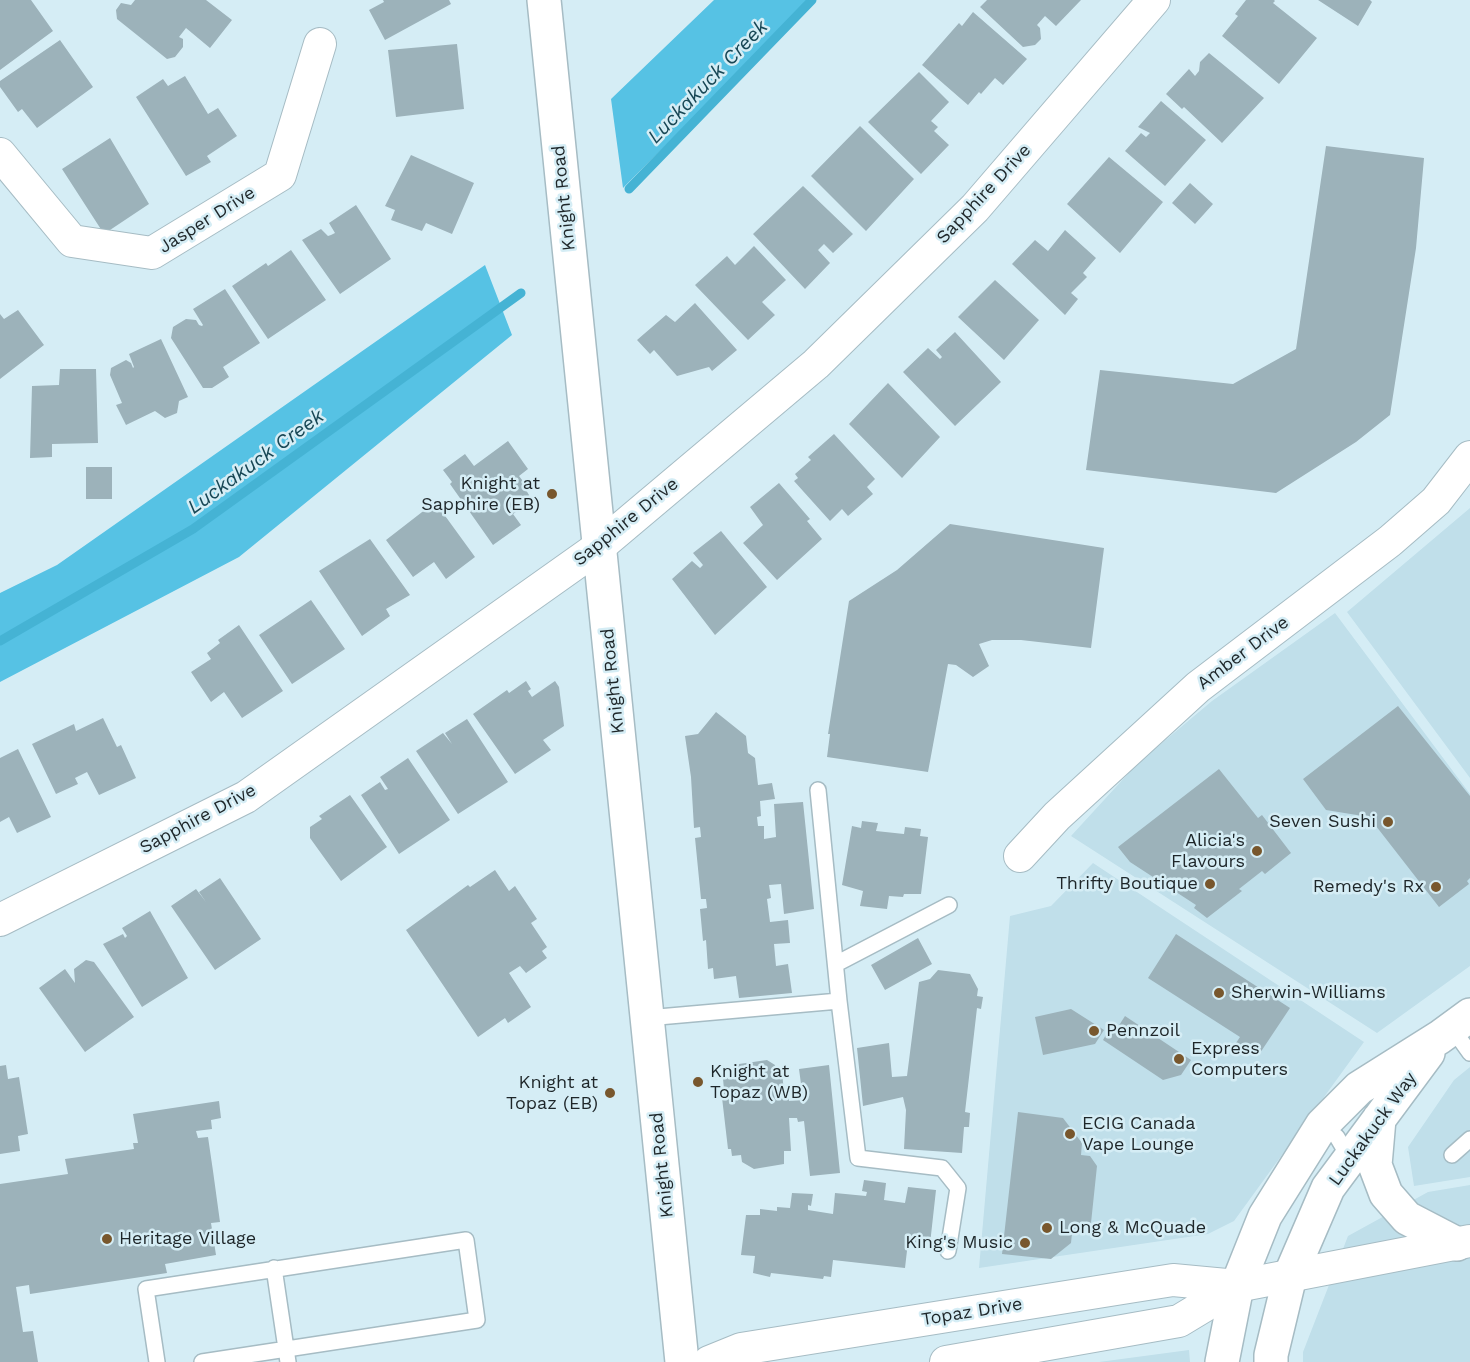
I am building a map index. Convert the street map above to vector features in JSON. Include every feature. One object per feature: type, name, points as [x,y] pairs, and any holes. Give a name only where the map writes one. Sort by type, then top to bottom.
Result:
[{"type":"street","name":"Knight Road","points":[[544,0],[682,1362]]},
{"type":"street","name":"Sapphire Drive","points":[[0,920],[246,797],[600,546],[816,364],[975,208],[1154,0]]},
{"type":"street","name":"Jasper Drive","points":[[0,154],[72,241],[152,253],[280,175],[320,44]]},
{"type":"street","name":"Amber Drive","points":[[1020,856],[1057,816],[1198,687],[1390,541],[1436,501],[1470,457]]},
{"type":"street","name":"Luckakuck Way","points":[[1272,1362],[1271,1355],[1290,1276],[1328,1188],[1379,1119],[1458,1033]]},
{"type":"street","name":"Luckakuck Way","points":[[1222,1362],[1237,1286],[1265,1216],[1322,1125],[1359,1088],[1458,1033]]},
{"type":"street","points":[[1379,1119],[1376,1164],[1386,1194],[1407,1218],[1464,1242]]},
{"type":"street","name":"Topaz Drive","points":[[710,1362],[741,1349],[1173,1280],[1237,1286],[1464,1242]]},
{"type":"street","name":"Topaz Drive","points":[[946,1362],[1179,1321],[1237,1286]]},
{"type":"lane","points":[[818,790],[858,1158],[942,1168],[958,1188],[948,1251]]},
{"type":"lane","points":[[836,964],[949,905]]},
{"type":"lane","points":[[647,1018],[840,1001]]},
{"type":"lane","points":[[1322,1125],[1337,1137],[1350,1159]]},
{"type":"lane","points":[[1452,1155],[1470,1139]]},
{"type":"lane","points":[[157,1362],[146,1289],[466,1240],[477,1320],[287,1356],[202,1362]]},
{"type":"lane","points":[[274,1268],[287,1356]]},
{"type":"shaded area","points":[[714,0],[810,0],[623,188],[611,99]]},
{"type":"shaded area","points":[[485,265],[512,335],[239,557],[0,682],[0,593],[57,565]]},
{"type":"shaded area","points":[[1470,508],[1470,778],[1347,612]]},
{"type":"shaded area","points":[[1335,613],[1470,794],[1470,966],[1377,1033],[1071,836],[1137,764],[1212,701]]},
{"type":"shaded area","points":[[1093,863],[1364,1042],[1234,1221],[1208,1234],[979,1268],[1010,916],[1051,906]]},
{"type":"shaded area","points":[[1470,1067],[1470,1177],[1414,1186],[1408,1147],[1454,1080]]},
{"type":"shaded area","points":[[1470,1185],[1470,1362],[1303,1362],[1303,1352],[1348,1236],[1428,1192]]},
{"type":"shaded area","points":[[1189,1350],[1190,1362],[1099,1362]]},
{"type":"building","points":[[0,0],[31,0],[53,31],[0,70]]},
{"type":"building","points":[[135,0],[206,0],[232,20],[210,48],[186,28],[179,37],[183,39],[183,47],[175,57],[167,59],[117,19],[116,10],[121,3],[131,5]]},
{"type":"building","points":[[383,0],[449,0],[451,4],[385,40],[369,10],[384,2]]},
{"type":"building","points":[[987,0],[1081,0],[1056,26],[1045,16],[1037,25],[1040,28],[1041,39],[1035,45],[1023,47],[980,7]]},
{"type":"building","points":[[1246,0],[1274,0],[1273,3],[1317,38],[1279,84],[1222,36],[1238,16],[1235,14]]},
{"type":"building","points":[[1318,0],[1370,0],[1372,2],[1358,26]]},
{"type":"building","points":[[973,12],[1027,59],[1003,85],[995,78],[968,105],[922,65],[959,23],[962,26]]},
{"type":"building","points":[[60,40],[93,87],[37,128],[22,109],[18,112],[0,87],[0,81]]},
{"type":"building","points":[[457,44],[464,109],[396,117],[388,50]]},
{"type":"building","points":[[1209,53],[1264,98],[1222,143],[1184,107],[1182,109],[1166,94],[1189,69],[1195,76],[1199,71],[1200,62]]},
{"type":"building","points":[[919,72],[949,102],[931,121],[938,127],[934,131],[949,145],[921,174],[868,122]]},
{"type":"building","points":[[185,76],[208,114],[218,108],[237,136],[207,156],[211,162],[186,176],[136,97],[163,79],[168,86]]},
{"type":"building","points":[[1161,101],[1206,140],[1165,186],[1125,151],[1141,133],[1146,137],[1150,133],[1138,127]]},
{"type":"building","points":[[860,126],[914,179],[866,231],[811,176]]},
{"type":"building","points":[[110,138],[149,204],[104,234],[62,169]]},
{"type":"building","points":[[1326,146],[1424,158],[1416,248],[1390,415],[1356,442],[1276,493],[1086,470],[1100,370],[1233,384],[1296,349]]},
{"type":"building","points":[[411,155],[474,183],[452,234],[426,223],[422,231],[391,220],[395,210],[385,206]]},
{"type":"building","points":[[1109,157],[1163,202],[1120,253],[1067,204]]},
{"type":"building","points":[[1190,183],[1213,204],[1195,224],[1172,203]]},
{"type":"building","points":[[803,186],[853,234],[833,253],[824,244],[818,250],[830,263],[805,289],[753,234]]},
{"type":"building","points":[[356,205],[391,259],[340,294],[302,240],[321,229],[328,236],[335,233],[329,223]]},
{"type":"building","points":[[1065,230],[1096,258],[1083,273],[1087,277],[1071,293],[1078,299],[1065,315],[1012,264],[1035,240],[1048,251]]},
{"type":"building","points":[[754,246],[786,280],[762,302],[775,315],[748,340],[695,285],[727,256],[735,265]]},
{"type":"building","points":[[291,250],[326,300],[268,339],[232,286],[266,263],[268,266]]},
{"type":"building","points":[[995,280],[1039,320],[1004,360],[958,317]]},
{"type":"building","points":[[225,289],[260,343],[223,367],[229,377],[212,388],[203,388],[171,338],[173,327],[186,319],[196,320],[202,326],[193,309]]},
{"type":"building","points":[[695,303],[737,350],[712,371],[709,367],[677,376],[654,350],[650,354],[637,340],[666,315],[675,322]]},
{"type":"building","points":[[18,310],[44,345],[0,379],[0,314],[4,319]]},
{"type":"building","points":[[955,332],[1001,382],[955,426],[903,372],[928,348],[940,359],[942,357],[936,350]]},
{"type":"building","points":[[161,339],[188,397],[179,401],[177,413],[165,418],[155,411],[126,425],[116,405],[122,403],[110,375],[111,368],[126,360],[133,368],[129,354]]},
{"type":"building","points":[[60,369],[96,369],[98,443],[52,444],[52,457],[30,458],[32,386],[59,385]]},
{"type":"building","points":[[888,383],[940,437],[902,478],[849,424]]},
{"type":"building","points":[[834,434],[875,479],[867,487],[873,494],[848,516],[842,509],[830,521],[794,481],[798,478],[795,474],[811,460],[808,457]]},
{"type":"building","points":[[508,441],[528,469],[519,476],[529,489],[526,490],[529,495],[526,505],[513,514],[521,525],[493,545],[450,484],[452,482],[443,470],[465,454],[474,466]]},
{"type":"building","points":[[86,467],[112,467],[112,499],[86,499]]},
{"type":"building","points":[[779,483],[810,519],[807,521],[822,539],[777,580],[743,543],[763,525],[750,507]]},
{"type":"building","points":[[435,502],[475,557],[446,579],[434,562],[413,577],[386,540]]},
{"type":"building","points":[[950,524],[1104,548],[1091,648],[1021,640],[992,640],[979,644],[989,666],[973,677],[956,665],[948,664],[928,772],[827,757],[830,734],[828,734],[849,601],[897,570]]},
{"type":"building","points":[[721,531],[767,587],[715,635],[672,579],[692,561],[700,568],[703,565],[693,553]]},
{"type":"building","points":[[370,539],[410,595],[386,609],[390,616],[362,636],[319,571]]},
{"type":"building","points":[[311,600],[345,649],[292,684],[259,635]]},
{"type":"building","points":[[239,625],[283,691],[242,718],[224,692],[211,702],[191,672],[211,659],[207,653],[220,643],[218,640]]},
{"type":"building","points":[[526,681],[531,689],[528,691],[532,697],[555,681],[559,687],[564,726],[543,740],[551,750],[515,774],[473,714],[507,690],[509,693]]},
{"type":"building","points":[[1398,706],[1470,796],[1470,878],[1467,881],[1469,884],[1439,907],[1369,817],[1326,810],[1303,779]]},
{"type":"building","points":[[716,712],[746,736],[748,753],[755,758],[758,785],[772,783],[775,799],[760,801],[761,816],[757,817],[758,826],[764,826],[764,839],[776,837],[774,804],[803,802],[814,909],[784,914],[781,884],[769,885],[771,898],[767,899],[770,922],[788,920],[790,943],[774,944],[776,966],[788,964],[792,993],[739,998],[736,976],[714,979],[713,968],[708,969],[706,940],[703,941],[700,909],[707,908],[706,899],[701,899],[695,838],[701,837],[700,827],[694,828],[691,777],[685,736],[698,734]]},
{"type":"building","points":[[103,718],[117,747],[121,745],[136,778],[99,795],[87,772],[75,778],[78,784],[56,794],[32,744],[74,724],[76,731]]},
{"type":"building","points":[[467,719],[508,782],[458,814],[416,751],[443,733],[452,744],[445,733]]},
{"type":"building","points":[[18,749],[51,817],[17,833],[9,817],[0,822],[0,758]]},
{"type":"building","points":[[408,758],[450,820],[399,854],[361,795],[380,782],[385,790],[388,789],[380,777]]},
{"type":"building","points":[[1219,769],[1258,818],[1262,815],[1291,853],[1265,874],[1262,871],[1239,889],[1242,891],[1207,918],[1194,908],[1196,905],[1130,862],[1118,847]]},
{"type":"building","points":[[350,795],[387,847],[341,881],[310,838],[310,827],[322,819],[319,816]]},
{"type":"building","points":[[862,821],[878,823],[876,831],[904,834],[905,827],[921,829],[920,836],[928,837],[921,894],[904,894],[903,897],[889,896],[887,909],[860,906],[863,891],[842,885],[852,826],[861,828]]},
{"type":"building","points":[[495,870],[509,891],[515,886],[537,919],[531,923],[547,947],[542,951],[547,958],[526,973],[520,966],[509,973],[531,1007],[508,1023],[505,1018],[478,1037],[406,930],[468,885],[470,887]]},
{"type":"building","points":[[220,878],[261,939],[215,970],[171,906],[196,889],[206,902],[199,892]]},
{"type":"building","points":[[150,911],[188,978],[142,1007],[103,944],[123,934],[125,938],[127,936],[122,928]]},
{"type":"building","name":"Sherwin-Williams","points":[[1176,934],[1290,1008],[1258,1056],[1236,1043],[1240,1037],[1148,978]]},
{"type":"building","points":[[918,938],[932,964],[885,990],[871,965]]},
{"type":"building","points":[[86,960],[94,962],[134,1017],[85,1052],[39,988],[65,969],[75,983],[74,969]]},
{"type":"building","points":[[938,970],[970,974],[978,989],[977,996],[983,997],[981,1009],[977,1008],[965,1112],[970,1113],[969,1127],[964,1127],[962,1153],[904,1149],[906,1110],[903,1097],[863,1106],[857,1048],[889,1043],[892,1077],[907,1076],[919,982],[930,979]]},
{"type":"building","points":[[1071,1009],[1104,1030],[1095,1044],[1043,1055],[1035,1017]]},
{"type":"building","points":[[1125,1016],[1191,1060],[1181,1075],[1163,1080],[1103,1040],[1108,1031],[1116,1030]]},
{"type":"building","points":[[767,1060],[775,1065],[776,1073],[782,1073],[784,1091],[788,1091],[789,1101],[803,1099],[799,1069],[829,1065],[840,1173],[810,1176],[804,1121],[798,1122],[797,1118],[789,1118],[791,1151],[784,1151],[784,1164],[754,1169],[742,1162],[741,1155],[732,1156],[731,1149],[728,1149],[721,1089],[724,1089],[723,1079],[734,1077],[733,1071],[739,1064]]},
{"type":"building","points":[[6,1065],[8,1079],[19,1077],[28,1134],[18,1136],[20,1151],[0,1154],[0,1066]]},
{"type":"building","name":"Heritage Village","points":[[219,1101],[221,1118],[211,1120],[212,1129],[196,1131],[198,1138],[208,1137],[220,1222],[211,1223],[216,1255],[165,1264],[167,1273],[30,1294],[29,1285],[16,1287],[23,1332],[33,1331],[38,1362],[0,1362],[0,1184],[68,1174],[65,1159],[134,1149],[133,1143],[138,1143],[133,1114]]},
{"type":"building","points":[[1018,1112],[1063,1118],[1082,1143],[1081,1155],[1090,1156],[1097,1166],[1091,1223],[1081,1234],[1072,1233],[1071,1243],[1051,1259],[1002,1254]]},
{"type":"building","points":[[864,1180],[886,1183],[884,1200],[905,1203],[908,1187],[936,1190],[930,1244],[908,1242],[905,1268],[833,1260],[831,1277],[824,1276],[823,1279],[771,1273],[770,1277],[753,1273],[755,1256],[741,1255],[746,1215],[760,1215],[760,1209],[777,1211],[777,1207],[790,1208],[792,1193],[813,1194],[808,1210],[833,1214],[835,1193],[866,1196],[867,1192],[862,1191]]},
{"type":"waterway","name":"Luckakuck Creek","points":[[629,189],[812,0]]},
{"type":"waterway","name":"Luckakuck Creek","points":[[0,641],[193,529],[521,293]]},
{"type":"place","name":"Knight at Sapphire (EB)","points":[[552,494]]},
{"type":"place","name":"Seven Sushi","points":[[1388,822]]},
{"type":"place","name":"Alicia's Flavours","points":[[1257,851]]},
{"type":"place","name":"Thrifty Boutique","points":[[1210,884]]},
{"type":"place","name":"Remedy's Rx","points":[[1436,887]]},
{"type":"place","name":"Sherwin-Williams","points":[[1219,993]]},
{"type":"place","name":"Pennzoil","points":[[1094,1031]]},
{"type":"place","name":"Express Computers","points":[[1179,1059]]},
{"type":"place","name":"Knight at Topaz (WB)","points":[[698,1082]]},
{"type":"place","name":"Knight at Topaz (EB)","points":[[610,1093]]},
{"type":"place","name":"ECIG Canada Vape Lounge","points":[[1070,1134]]},
{"type":"place","name":"Long & McQuade","points":[[1047,1228]]},
{"type":"place","name":"Heritage Village","points":[[107,1239]]},
{"type":"place","name":"King's Music","points":[[1025,1243]]}]
